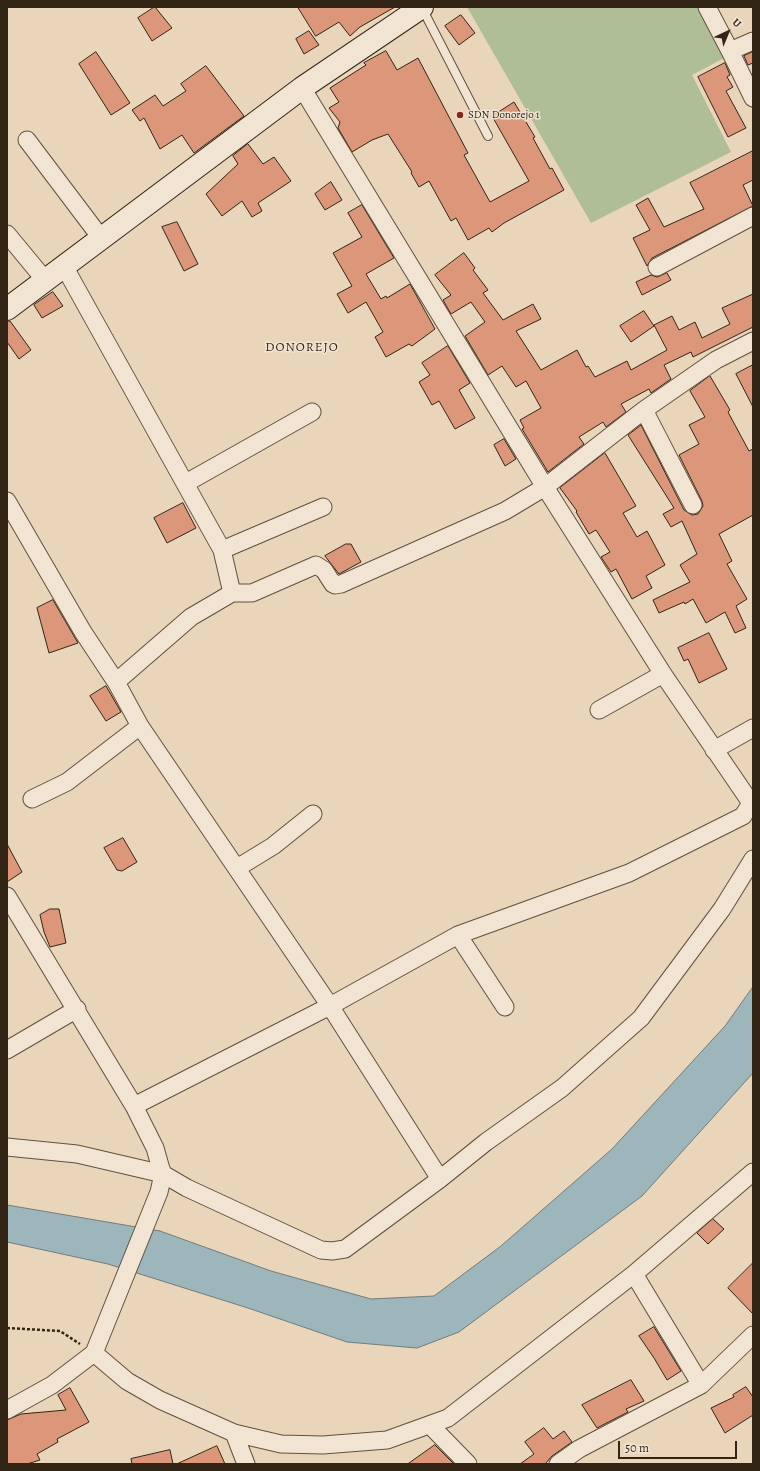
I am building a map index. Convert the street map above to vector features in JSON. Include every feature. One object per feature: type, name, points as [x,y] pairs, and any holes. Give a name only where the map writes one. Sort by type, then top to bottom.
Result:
[{"type":"main road","points":[[7,309],[302,88],[422,7]]},
{"type":"street","points":[[707,7],[753,98]]},
{"type":"street","points":[[730,50],[753,40]]},
{"type":"street","points":[[134,1106],[330,1006],[458,935],[629,873],[743,816],[751,803],[663,674],[545,486],[302,88]]},
{"type":"street","points":[[27,140],[101,238]]},
{"type":"street","points":[[657,267],[753,216]]},
{"type":"street","points":[[7,234],[45,280]]},
{"type":"street","points":[[64,266],[222,550],[232,593]]},
{"type":"street","points":[[116,682],[191,617],[232,593],[252,593],[316,565],[324,570],[332,584],[341,584],[505,511],[545,486],[644,410],[716,360],[753,341]]},
{"type":"street","points":[[644,410],[693,505]]},
{"type":"street","points":[[186,483],[312,412]]},
{"type":"street","points":[[7,501],[83,632],[116,682],[140,726],[330,1006],[440,1179]]},
{"type":"street","points":[[222,550],[323,507]]},
{"type":"street","points":[[599,710],[663,674]]},
{"type":"street","points":[[32,799],[67,782],[140,726]]},
{"type":"street","points":[[714,750],[753,728]]},
{"type":"street","points":[[237,868],[273,846],[313,814]]},
{"type":"street","points":[[7,1147],[77,1154],[163,1174],[187,1188],[321,1250],[332,1252],[345,1249],[440,1179],[486,1142],[562,1088],[641,1018],[722,909],[753,859]]},
{"type":"street","points":[[7,896],[77,1009],[134,1106],[155,1148],[163,1174],[159,1192],[94,1353],[52,1384],[7,1410]]},
{"type":"street","points":[[458,935],[505,1007]]},
{"type":"street","points":[[7,1050],[77,1009]]},
{"type":"street","points":[[94,1353],[127,1381],[160,1400],[234,1433],[281,1444],[323,1445],[387,1440],[448,1418],[634,1274],[753,1172]]},
{"type":"street","points":[[634,1274],[701,1385]]},
{"type":"street","points":[[558,1464],[578,1450],[701,1385],[753,1335]]},
{"type":"street","points":[[430,1425],[468,1464]]},
{"type":"street","points":[[234,1433],[246,1464]]},
{"type":"lane","points":[[422,7],[488,136]]},
{"type":"path","points":[[7,1328],[60,1331],[94,1353]]},
{"type":"green space","points":[[467,7],[699,7],[726,57],[692,75],[731,152],[591,223]]},
{"type":"water","points":[[753,987],[753,1073],[642,1196],[459,1332],[417,1348],[347,1342],[248,1308],[108,1264],[7,1242],[7,1205],[160,1231],[271,1271],[371,1299],[434,1296],[501,1246],[612,1149],[725,1026]]},
{"type":"building","points":[[155,7],[172,28],[152,41],[138,18]]},
{"type":"building","points":[[298,7],[395,7],[360,27],[350,36],[339,22],[316,36]]},
{"type":"building","points":[[461,15],[475,33],[459,45],[445,26]]},
{"type":"building","points":[[309,31],[319,45],[304,54],[296,39]]},
{"type":"building","points":[[386,51],[397,70],[418,58],[468,153],[464,155],[490,202],[529,181],[492,116],[514,102],[535,137],[533,138],[550,169],[552,168],[564,190],[504,223],[492,232],[489,228],[468,240],[456,218],[451,221],[429,181],[419,187],[411,173],[412,172],[388,134],[372,140],[352,152],[338,128],[340,122],[329,108],[339,102],[330,88],[366,65],[364,63]]},
{"type":"building","points":[[96,52],[130,103],[111,115],[79,64]]},
{"type":"building","points":[[753,52],[753,63],[748,65],[744,56]]},
{"type":"building","points":[[725,63],[730,75],[727,77],[733,87],[726,91],[746,128],[728,137],[698,77]]},
{"type":"building","points":[[206,66],[244,116],[194,153],[182,135],[160,149],[144,118],[140,121],[132,110],[155,95],[163,106],[186,91],[181,84]]},
{"type":"building","points":[[248,144],[263,164],[274,157],[291,181],[258,203],[262,211],[252,217],[242,201],[222,216],[206,194],[238,164],[233,156]]},
{"type":"building","points":[[753,151],[753,180],[743,185],[753,206],[652,258],[647,266],[633,238],[650,230],[636,205],[648,198],[664,227],[704,209],[690,183]]},
{"type":"building","points":[[331,182],[342,200],[325,210],[315,194]]},
{"type":"building","points":[[362,205],[394,258],[366,274],[381,299],[386,296],[387,298],[410,284],[435,329],[412,346],[409,344],[386,357],[375,337],[383,332],[366,302],[348,313],[337,294],[352,286],[333,253],[362,237],[348,213]]},
{"type":"building","points":[[177,222],[198,264],[184,271],[162,227]]},
{"type":"building","points":[[464,253],[475,268],[473,270],[488,290],[483,293],[503,320],[533,304],[541,319],[516,331],[541,370],[577,350],[586,367],[588,366],[595,377],[627,361],[631,370],[667,350],[654,325],[672,316],[679,330],[695,322],[702,338],[730,324],[722,308],[753,294],[753,327],[693,357],[691,352],[664,365],[671,379],[651,393],[649,389],[621,404],[626,412],[606,427],[603,422],[579,437],[584,444],[548,472],[522,429],[524,428],[520,420],[541,408],[526,381],[516,387],[502,366],[488,375],[465,336],[485,322],[471,302],[451,314],[443,300],[451,295],[435,275]]},
{"type":"building","points":[[667,273],[671,280],[642,295],[636,282],[651,275],[657,277]]},
{"type":"building","points":[[53,292],[63,306],[42,318],[34,305]]},
{"type":"building","points":[[644,311],[654,326],[631,342],[620,326]]},
{"type":"building","points":[[7,321],[10,321],[31,350],[19,359],[7,342]]},
{"type":"building","points":[[448,346],[470,383],[459,390],[475,418],[455,429],[439,401],[432,405],[419,382],[430,375],[422,363]]},
{"type":"building","points":[[753,365],[753,407],[736,374]]},
{"type":"building","points":[[710,376],[730,410],[728,412],[749,451],[753,449],[753,515],[719,534],[732,561],[727,564],[747,599],[736,606],[746,628],[735,633],[725,612],[706,623],[693,599],[685,604],[684,602],[659,613],[653,600],[690,582],[680,565],[697,554],[682,521],[671,527],[663,514],[674,508],[628,435],[641,425],[684,510],[692,515],[698,514],[703,506],[702,501],[679,455],[699,444],[689,425],[705,417],[690,391]]},
{"type":"building","points":[[504,439],[516,459],[505,466],[494,445]]},
{"type":"building","points":[[605,453],[636,506],[623,513],[637,537],[647,531],[665,565],[646,576],[652,588],[632,599],[616,569],[611,572],[601,557],[610,552],[596,530],[589,534],[576,512],[577,511],[560,488]]},
{"type":"building","points":[[183,503],[196,528],[167,543],[154,518]]},
{"type":"building","points":[[346,544],[351,544],[361,562],[339,574],[325,556]]},
{"type":"building","points":[[53,600],[78,643],[49,653],[37,608]]},
{"type":"building","points":[[709,633],[727,669],[699,683],[688,659],[684,661],[678,648]]},
{"type":"building","points":[[106,686],[121,712],[106,721],[90,696]]},
{"type":"building","points":[[123,838],[137,862],[122,871],[117,870],[104,848]]},
{"type":"building","points":[[7,844],[22,872],[7,882]]},
{"type":"building","points":[[50,909],[59,909],[66,943],[50,947],[44,932],[40,915]]},
{"type":"building","points":[[713,1219],[724,1229],[708,1244],[697,1233]]},
{"type":"building","points":[[753,1263],[753,1314],[728,1288]]},
{"type":"building","points":[[654,1327],[681,1371],[667,1380],[639,1336]]},
{"type":"building","points":[[631,1380],[644,1401],[626,1409],[628,1412],[597,1428],[582,1405]]},
{"type":"building","points":[[746,1387],[753,1397],[753,1415],[725,1433],[711,1408],[734,1397],[733,1395]]},
{"type":"building","points":[[70,1388],[89,1422],[57,1439],[58,1442],[37,1454],[40,1460],[27,1464],[7,1464],[7,1420],[21,1414],[66,1410],[58,1395]]},
{"type":"building","points":[[544,1428],[553,1439],[564,1431],[572,1442],[552,1456],[545,1464],[520,1464],[534,1454],[525,1442]]},
{"type":"building","points":[[435,1445],[454,1464],[408,1464]]},
{"type":"building","points":[[217,1446],[225,1464],[177,1464]]},
{"type":"building","points":[[170,1450],[173,1464],[132,1464],[131,1459]]},
{"type":"place","name":"SDN Donorejo 1","points":[[460,115]]},
{"type":"district","name":"DONOREJO","points":[[302,348]]}]
